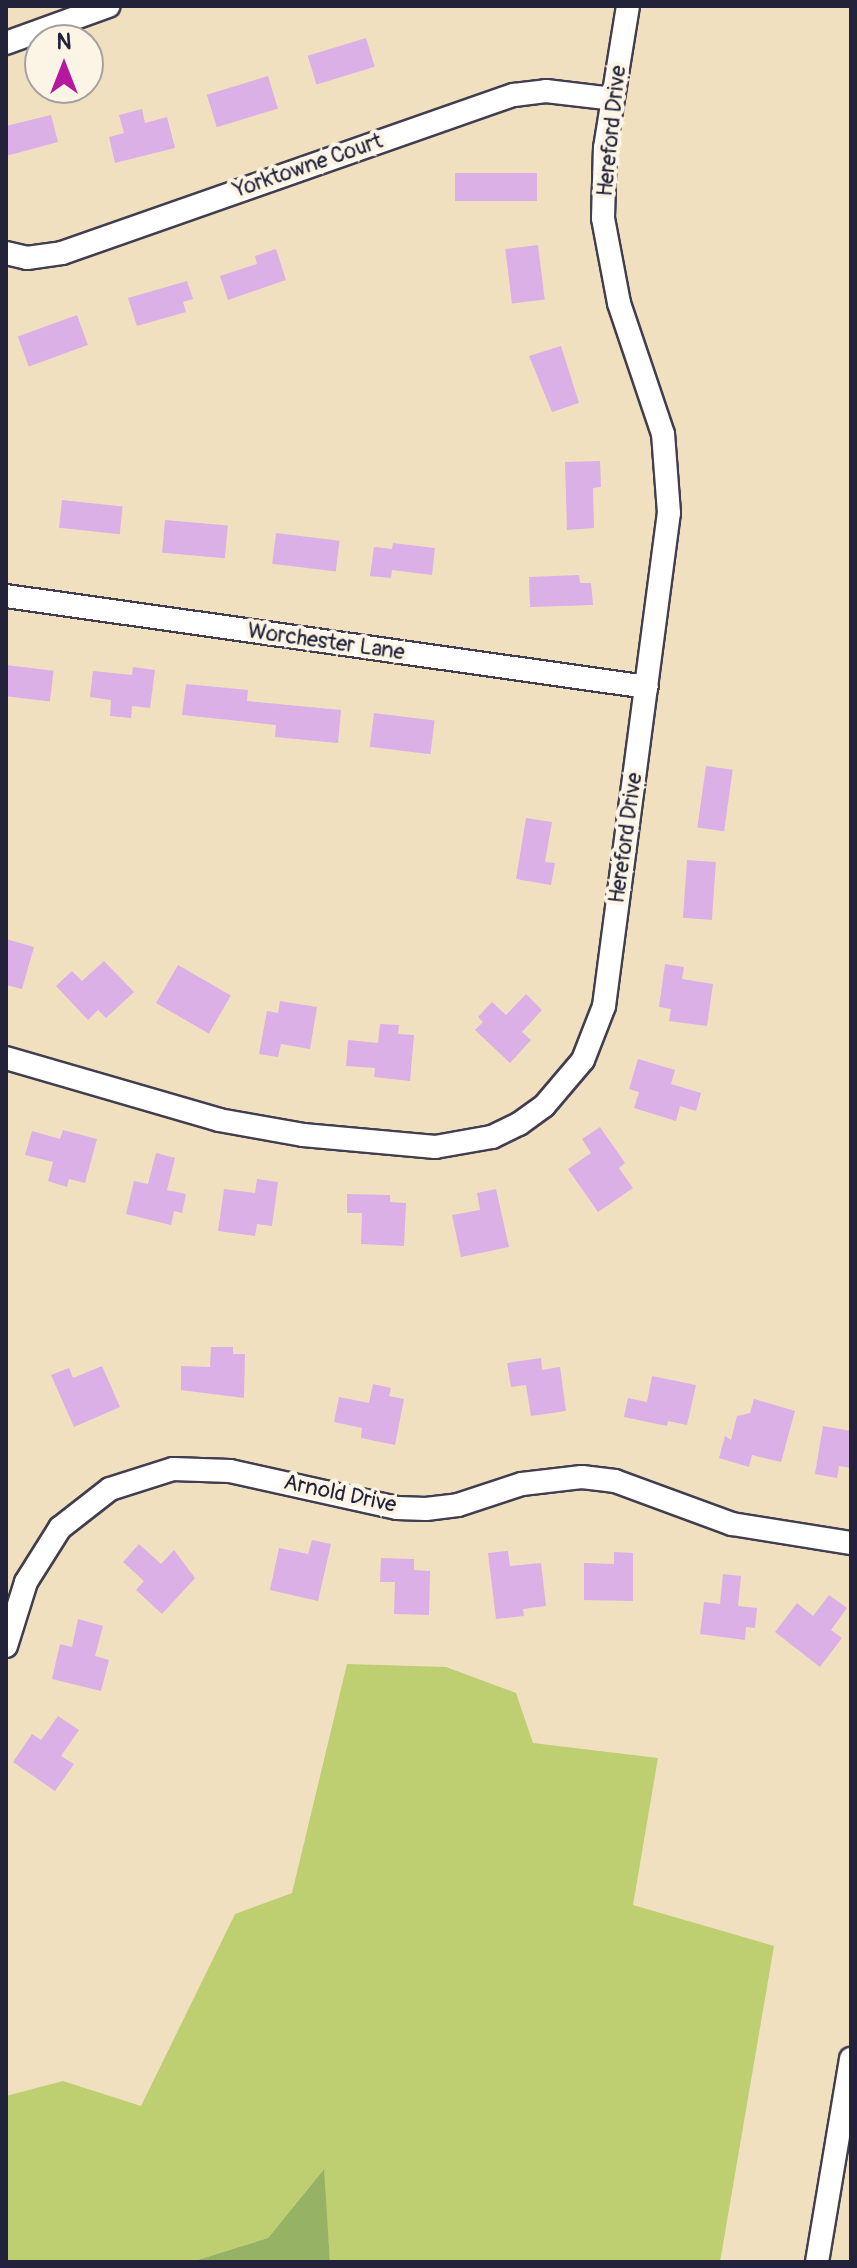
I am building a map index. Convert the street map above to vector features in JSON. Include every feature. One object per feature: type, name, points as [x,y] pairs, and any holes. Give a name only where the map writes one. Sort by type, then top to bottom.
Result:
[{"type":"street","points":[[6,43],[74,12],[108,6]]},
{"type":"street","name":"Hereford Drive","points":[[6,1058],[169,1107],[303,1135],[435,1147],[492,1137],[519,1124],[566,1085],[596,1032],[647,687],[669,513],[669,473],[663,434],[609,264],[603,179],[628,6]]},
{"type":"street","name":"Yorktowne Court","points":[[6,253],[27,258],[62,253],[514,95],[546,91],[613,99]]},
{"type":"street","name":"Worchester Lane","points":[[6,596],[647,687]]},
{"type":"street","name":"Arnold Drive","points":[[6,1646],[26,1582],[60,1528],[110,1489],[173,1469],[230,1471],[397,1508],[426,1509],[458,1505],[522,1484],[582,1477],[615,1481],[732,1524],[851,1543]]},
{"type":"street","points":[[817,2262],[851,2059]]},
{"type":"green space","points":[[347,1664],[446,1667],[516,1693],[533,1743],[658,1758],[633,1905],[774,1946],[720,2262],[330,2262],[323,2170],[268,2238],[191,2262],[6,2262],[6,2096],[63,2081],[141,2106],[235,1914],[292,1893]]},
{"type":"green space","points":[[324,2169],[330,2262],[191,2262],[268,2238]]},
{"type":"building","points":[[366,38],[375,67],[316,85],[308,56]]},
{"type":"building","points":[[268,76],[278,109],[217,127],[207,95]]},
{"type":"building","points":[[142,109],[145,123],[167,117],[175,148],[115,163],[109,137],[124,133],[119,115]]},
{"type":"building","points":[[51,115],[58,142],[6,156],[6,126]]},
{"type":"building","points":[[455,173],[537,173],[537,201],[455,201]]},
{"type":"building","points":[[538,245],[545,300],[512,304],[505,249]]},
{"type":"building","points":[[276,249],[286,280],[228,300],[220,276],[257,264],[255,256]]},
{"type":"building","points":[[187,281],[193,299],[183,302],[186,312],[137,326],[128,298]]},
{"type":"building","points":[[77,315],[88,345],[29,367],[18,337]]},
{"type":"building","points":[[561,346],[579,403],[552,412],[529,356]]},
{"type":"building","points":[[600,461],[601,487],[593,488],[594,528],[567,530],[565,462]]},
{"type":"building","points":[[62,500],[123,506],[120,534],[59,528]]},
{"type":"building","points":[[165,520],[228,525],[225,558],[162,553]]},
{"type":"building","points":[[276,533],[340,541],[336,572],[272,564]]},
{"type":"building","points":[[393,543],[435,548],[432,575],[392,570],[391,578],[370,576],[374,547],[392,549]]},
{"type":"building","points":[[579,575],[580,583],[591,583],[593,605],[530,607],[529,577]]},
{"type":"building","points":[[6,665],[54,671],[50,702],[6,696]]},
{"type":"building","points":[[133,667],[155,670],[150,708],[132,706],[131,718],[110,716],[111,700],[90,697],[93,671],[132,675]]},
{"type":"building","points":[[186,684],[248,690],[247,701],[341,710],[338,743],[275,737],[276,725],[182,715]]},
{"type":"building","points":[[374,713],[435,720],[430,754],[370,747]]},
{"type":"building","points":[[706,766],[733,770],[724,831],[697,827]]},
{"type":"building","points":[[526,818],[552,822],[545,862],[555,863],[551,885],[516,879]]},
{"type":"building","points":[[687,860],[716,862],[712,920],[683,918]]},
{"type":"building","points":[[6,939],[34,947],[22,989],[6,985]]},
{"type":"building","points":[[104,961],[134,992],[106,1018],[98,1010],[88,1020],[56,986],[72,971],[82,981]]},
{"type":"building","points":[[665,964],[684,967],[682,979],[713,984],[707,1026],[669,1021],[671,1009],[659,1007]]},
{"type":"building","points":[[178,965],[231,996],[209,1034],[156,1003]]},
{"type":"building","points":[[526,994],[542,1010],[522,1032],[531,1040],[510,1063],[475,1030],[483,1022],[478,1017],[492,1002],[506,1015]]},
{"type":"building","points":[[280,1001],[317,1007],[310,1049],[281,1044],[278,1057],[259,1054],[267,1011],[278,1013]]},
{"type":"building","points":[[380,1024],[399,1025],[398,1034],[414,1035],[410,1081],[374,1077],[375,1068],[346,1066],[348,1040],[378,1043]]},
{"type":"building","points":[[638,1059],[675,1070],[671,1084],[701,1093],[696,1111],[680,1106],[676,1121],[634,1108],[639,1092],[629,1089]]},
{"type":"building","points":[[600,1127],[625,1163],[619,1168],[633,1188],[598,1212],[568,1169],[591,1153],[582,1139]]},
{"type":"building","points":[[63,1130],[97,1139],[85,1183],[69,1179],[67,1187],[48,1181],[53,1162],[25,1155],[32,1131],[60,1139]]},
{"type":"building","points":[[156,1153],[175,1158],[167,1190],[186,1194],[182,1213],[174,1211],[171,1225],[126,1214],[134,1181],[148,1184]]},
{"type":"building","points":[[257,1179],[278,1182],[272,1226],[257,1224],[255,1236],[218,1231],[224,1189],[255,1193]]},
{"type":"building","points":[[496,1189],[509,1247],[461,1257],[452,1215],[480,1210],[477,1193]]},
{"type":"building","points":[[347,1194],[390,1195],[390,1202],[406,1203],[404,1246],[361,1244],[362,1213],[347,1213]]},
{"type":"building","points":[[211,1347],[233,1347],[233,1354],[245,1354],[244,1398],[181,1390],[181,1366],[210,1367]]},
{"type":"building","points":[[541,1358],[542,1370],[560,1367],[566,1411],[531,1416],[526,1385],[511,1387],[507,1363]]},
{"type":"building","points":[[102,1366],[120,1407],[74,1427],[51,1375],[69,1368],[73,1378]]},
{"type":"building","points":[[652,1376],[696,1385],[687,1425],[668,1421],[667,1426],[624,1417],[628,1398],[647,1402]]},
{"type":"building","points":[[373,1384],[391,1388],[389,1396],[404,1399],[395,1445],[361,1438],[362,1428],[334,1422],[339,1397],[369,1403]]},
{"type":"building","points":[[754,1399],[795,1411],[781,1462],[752,1455],[749,1467],[719,1458],[725,1436],[731,1440],[737,1416],[750,1413]]},
{"type":"building","points":[[823,1426],[851,1431],[851,1468],[839,1466],[837,1478],[815,1474]]},
{"type":"building","points":[[312,1540],[331,1544],[318,1601],[270,1590],[279,1548],[308,1554]]},
{"type":"building","points":[[139,1544],[161,1564],[174,1550],[195,1578],[162,1614],[136,1590],[144,1581],[123,1562]]},
{"type":"building","points":[[508,1551],[510,1566],[541,1563],[546,1606],[523,1609],[524,1616],[496,1619],[488,1553]]},
{"type":"building","points":[[614,1552],[633,1553],[633,1601],[584,1600],[584,1563],[614,1564]]},
{"type":"building","points":[[381,1558],[414,1559],[414,1570],[430,1571],[429,1615],[394,1614],[395,1582],[380,1582]]},
{"type":"building","points":[[723,1574],[741,1576],[738,1606],[757,1608],[755,1628],[746,1627],[745,1640],[700,1634],[704,1602],[720,1604]]},
{"type":"building","points":[[829,1595],[847,1608],[831,1630],[842,1638],[820,1667],[775,1632],[797,1603],[813,1616]]},
{"type":"building","points":[[78,1619],[103,1626],[95,1656],[109,1660],[101,1691],[52,1679],[60,1644],[72,1647]]},
{"type":"building","points":[[58,1716],[79,1730],[61,1756],[74,1764],[55,1791],[13,1762],[32,1734],[41,1740]]}]
